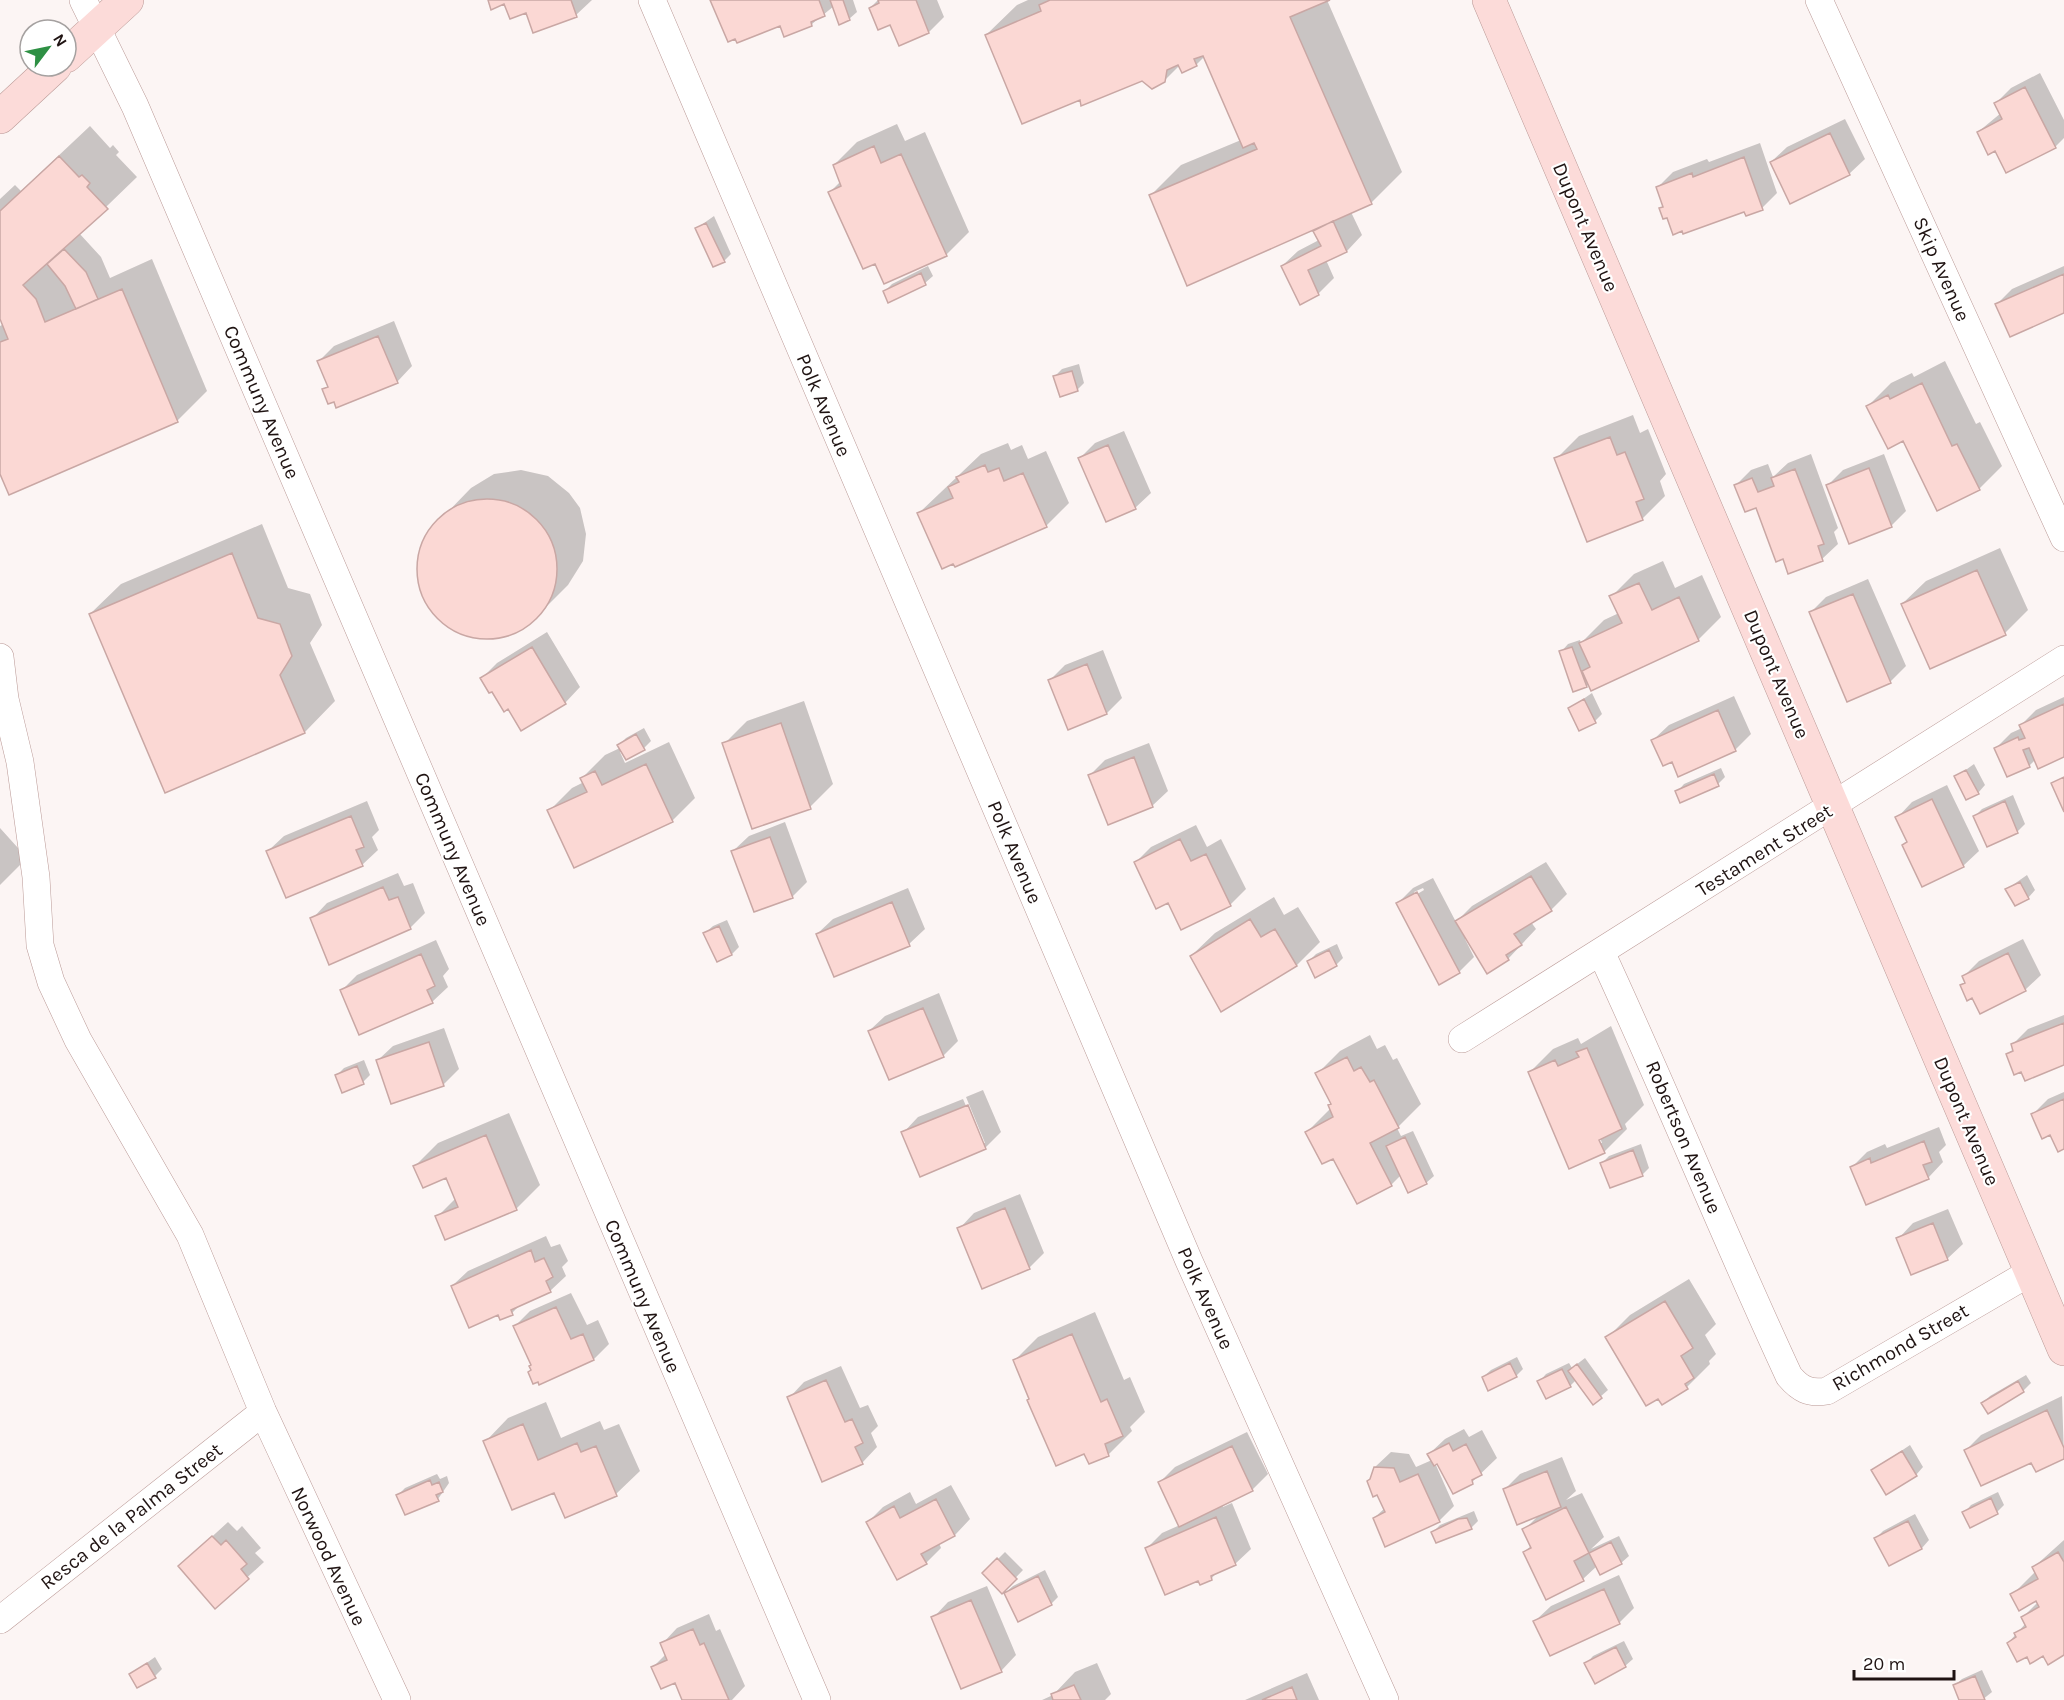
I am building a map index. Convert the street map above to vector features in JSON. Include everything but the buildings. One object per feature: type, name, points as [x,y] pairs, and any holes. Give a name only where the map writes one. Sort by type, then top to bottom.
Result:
[{"type":"street","points":[[78,36],[91,14],[127,0]]},
{"type":"street","name":"Polk Avenue","points":[[652,0],[1189,1261],[1385,1700]]},
{"type":"street","name":"Dupont Avenue","points":[[1489,0],[2064,1349]]},
{"type":"street","name":"Skip Avenue","points":[[1819,0],[2064,538]]},
{"type":"street","name":"Communy Avenue","points":[[91,14],[135,106],[816,1700]]},
{"type":"street","points":[[0,117],[42,78]]},
{"type":"street","name":"Norwood Avenue","points":[[0,657],[5,699],[20,762],[34,866],[40,945],[51,982],[78,1040],[141,1145],[190,1235],[263,1412],[397,1700]]},
{"type":"street","name":"Testament Street","points":[[1462,1039],[2064,659]]},
{"type":"street","name":"Robertson Avenue","points":[[1601,952],[1648,1053],[1765,1324]]},
{"type":"street","name":"Richmond Street","points":[[1765,1324],[1789,1376],[1796,1384],[1804,1390],[1827,1391],[2031,1272]]},
{"type":"street","name":"Resca de la Palma Street","points":[[0,1620],[263,1412]]}]
